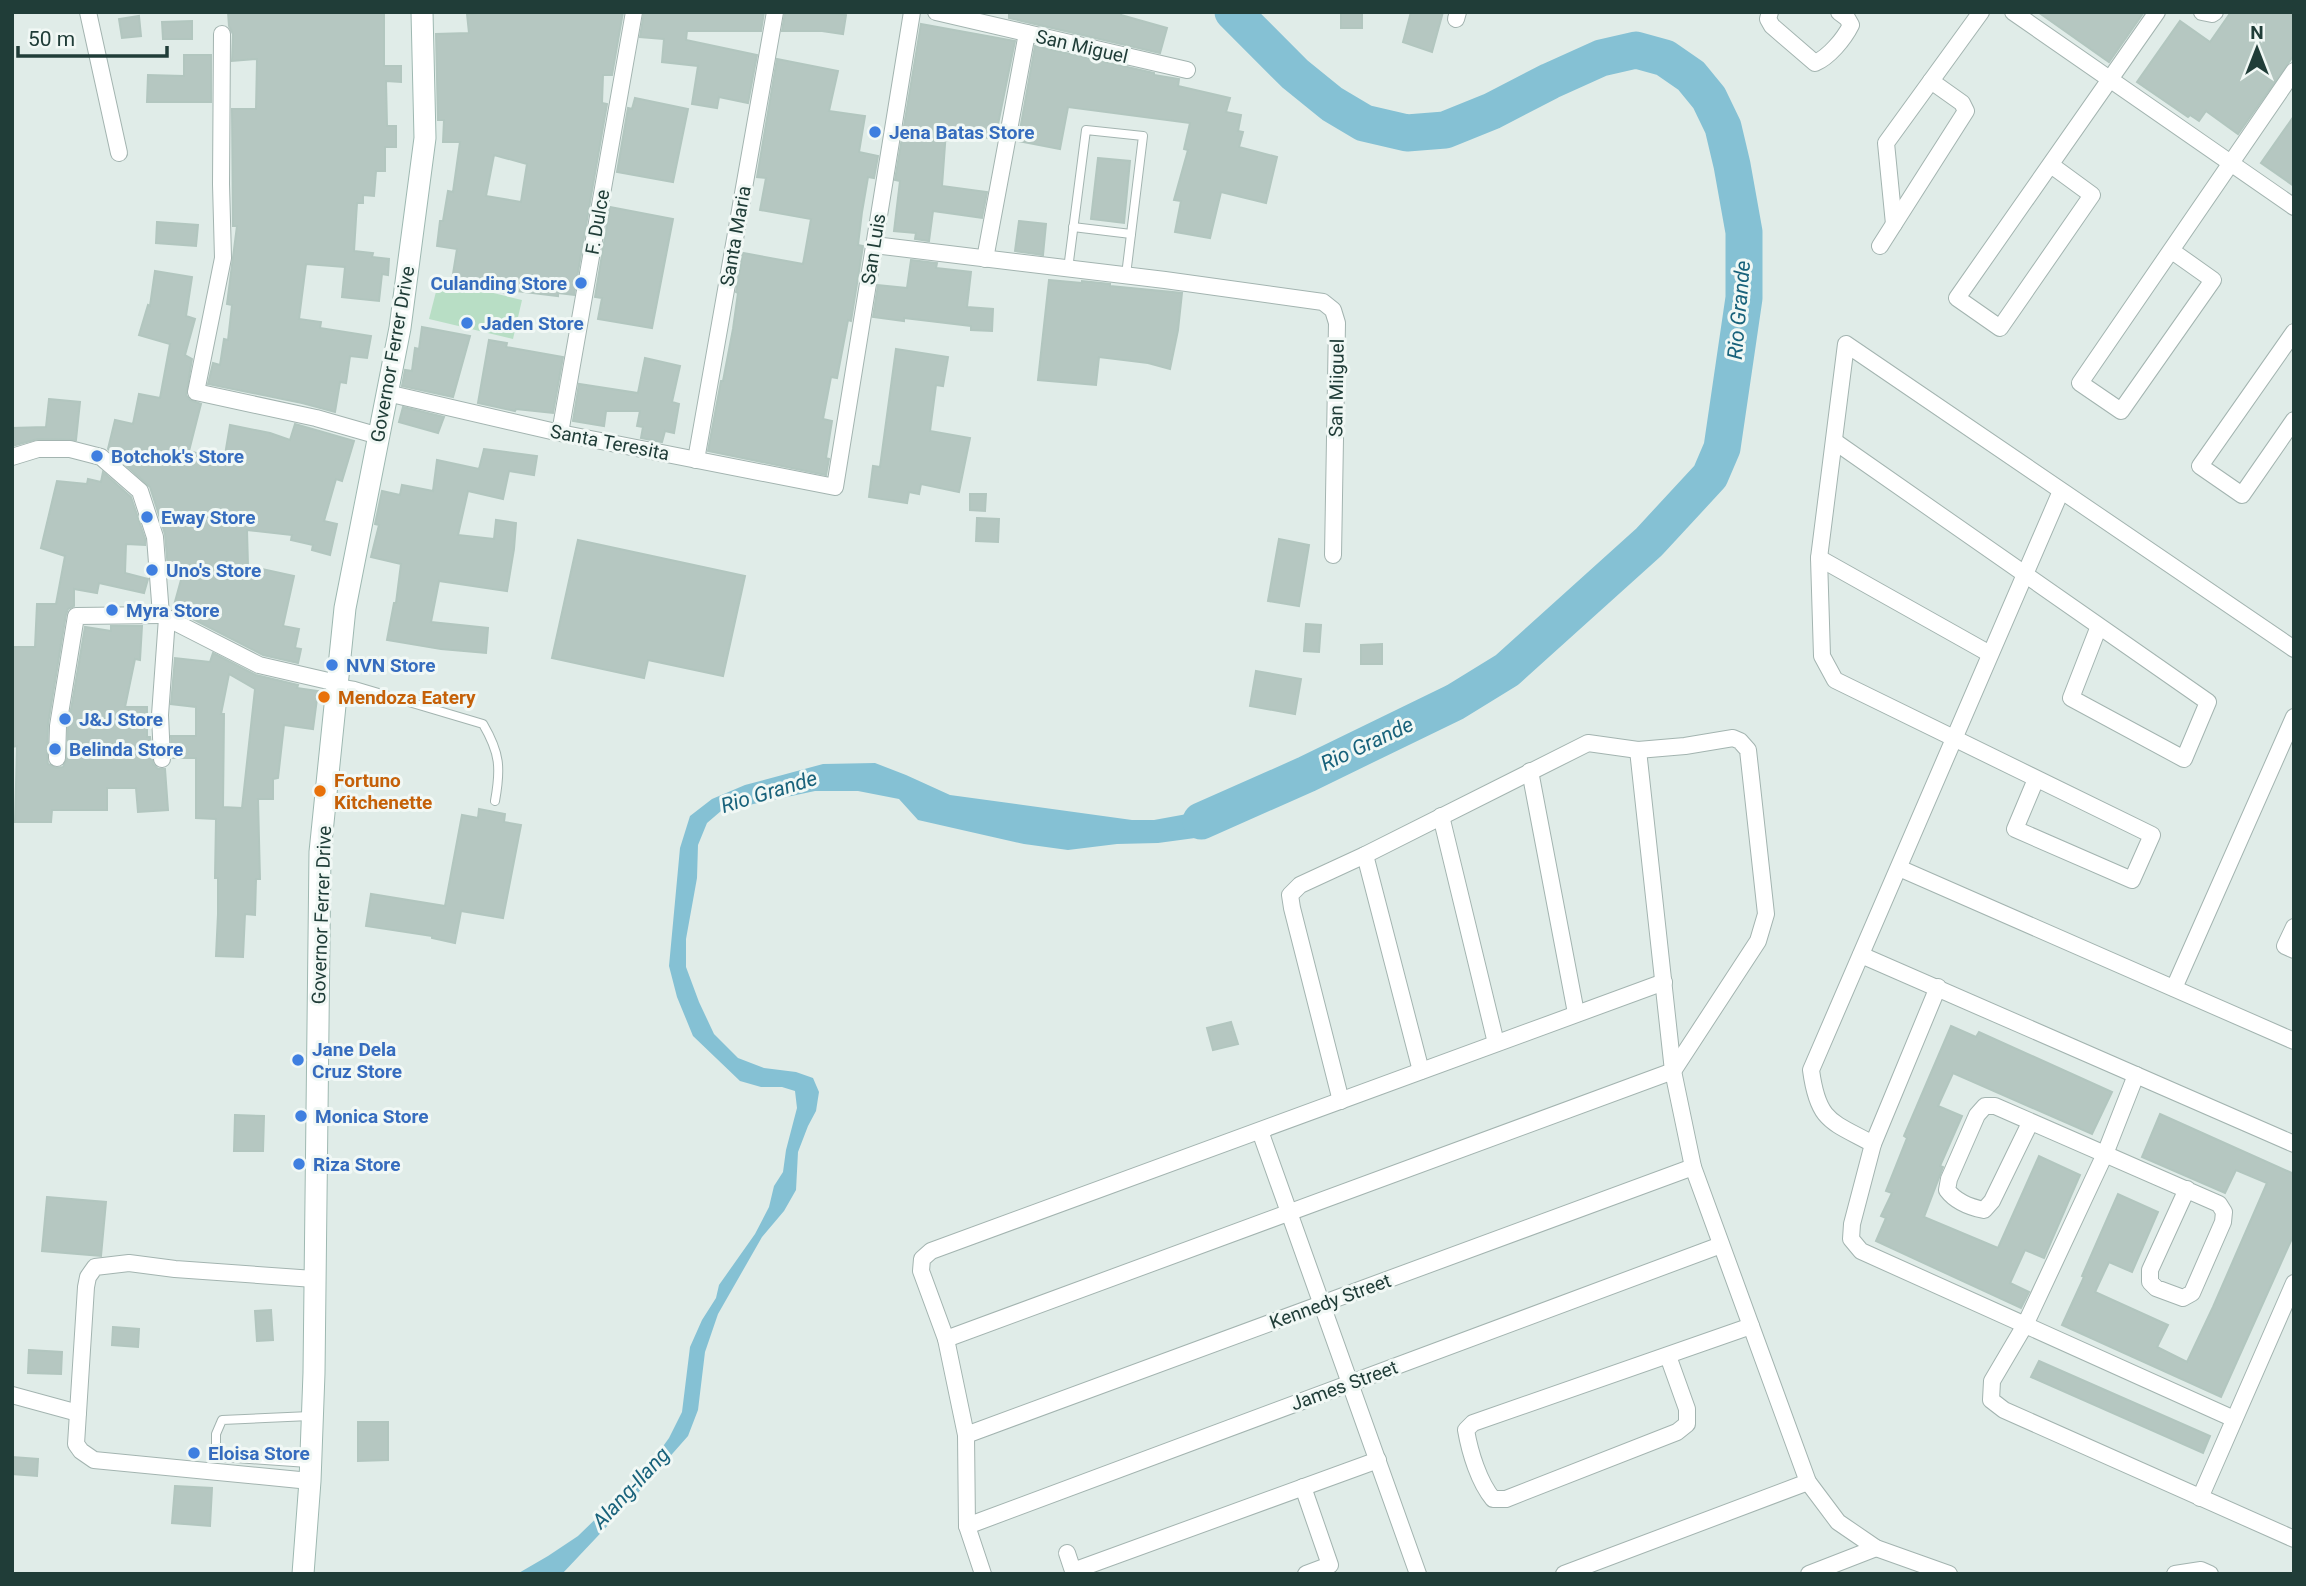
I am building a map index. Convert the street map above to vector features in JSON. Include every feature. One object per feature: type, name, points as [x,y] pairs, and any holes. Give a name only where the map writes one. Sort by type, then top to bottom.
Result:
[{"type":"main road","name":"Governor Ferrer Drive","points":[[303,1574],[313,1416],[320,852],[345,608],[400,328],[425,138],[425,13]]},
{"type":"street","points":[[88,12],[119,153]]},
{"type":"street","name":"F. Dulce","points":[[560,433],[634,12]]},
{"type":"street","name":"Santa Maria","points":[[696,460],[775,12]]},
{"type":"street","name":"San Luis","points":[[835,487],[912,12]]},
{"type":"street","name":"San Miguel","points":[[936,12],[1187,70]]},
{"type":"street","points":[[1770,12],[1768,19],[1772,26],[1815,63],[1822,60],[1851,25],[1839,12]]},
{"type":"street","points":[[1894,224],[1886,143],[1981,12]]},
{"type":"street","points":[[2013,12],[2033,18],[2110,80],[2294,207]]},
{"type":"street","points":[[2050,165],[2092,195],[2000,328],[1957,298],[2050,165],[2110,80],[2157,12]]},
{"type":"street","points":[[2202,12],[2215,12]]},
{"type":"street","points":[[985,259],[1027,33]]},
{"type":"street","points":[[222,34],[223,258],[196,392],[316,418],[379,436]]},
{"type":"street","points":[[2172,251],[2213,280],[2121,411],[2080,383],[2293,75]]},
{"type":"street","points":[[1880,246],[1966,111],[1962,103],[1931,81]]},
{"type":"street","points":[[874,245],[1126,275]]},
{"type":"street","name":"San Miiguel","points":[[1126,275],[1323,302],[1333,310],[1337,323],[1333,555]]},
{"type":"street","points":[[2293,335],[2200,466],[2242,495],[2294,421]]},
{"type":"street","points":[[2036,779],[2015,829],[2133,880],[2151,835],[1835,680],[1822,656],[1819,558],[1846,344],[2294,649]]},
{"type":"street","name":"Santa Teresita","points":[[387,393],[560,433],[835,487]]},
{"type":"street","points":[[1834,441],[2208,702],[2184,759],[2071,698],[2099,626]]},
{"type":"street","points":[[12,457],[38,449],[70,449],[101,457],[140,491],[155,537],[164,616],[160,715],[162,759]]},
{"type":"street","points":[[1873,1144],[1826,1118],[1814,1093],[1811,1070],[2061,491]]},
{"type":"street","points":[[1819,558],[1990,654]]},
{"type":"street","points":[[57,758],[58,726],[76,616],[164,616],[259,665],[337,683]]},
{"type":"street","points":[[2174,989],[2294,717]]},
{"type":"street","points":[[946,1339],[1673,1071],[1758,941],[1766,914],[1748,750],[1733,738],[1638,750],[1588,743],[1300,885],[1290,895],[1341,1101]]},
{"type":"street","points":[[1638,750],[1673,1071],[1693,1167],[1808,1482],[1839,1521],[1876,1548],[1949,1574]]},
{"type":"street","points":[[1530,771],[1576,1013]]},
{"type":"street","points":[[1441,816],[1496,1043]]},
{"type":"street","points":[[1365,855],[1421,1071]]},
{"type":"street","points":[[1899,868],[2294,1041]]},
{"type":"street","points":[[2294,927],[2285,946],[2294,950]]},
{"type":"street","points":[[1861,955],[2294,1144]]},
{"type":"street","points":[[984,1574],[967,1525],[966,1435],[946,1339],[921,1271],[922,1259],[931,1251],[1664,982]]},
{"type":"street","points":[[1938,987],[1873,1144],[1852,1224],[1851,1239],[1861,1251],[2234,1419]]},
{"type":"street","points":[[2136,1075],[2105,1154],[2025,1325],[1992,1381],[1992,1400],[2004,1410],[2294,1539]]},
{"type":"street","points":[[2029,1123],[1992,1201],[1984,1210],[1954,1199],[1947,1190],[1950,1179],[1977,1115],[1985,1106],[1995,1106],[2029,1123],[2187,1189],[2219,1204],[2224,1212],[2223,1222],[2192,1293],[2183,1298],[2156,1288],[2150,1282],[2150,1270],[2187,1189]]},
{"type":"street","points":[[1260,1131],[1418,1574]]},
{"type":"street","name":"Kennedy Street","points":[[966,1435],[1693,1167]]},
{"type":"street","name":"James Street","points":[[967,1525],[1721,1245]]},
{"type":"street","points":[[311,1473],[94,1460],[76,1444],[86,1287],[88,1277],[95,1267],[129,1263],[314,1279]]},
{"type":"street","points":[[2200,1498],[2294,1283]]},
{"type":"street","points":[[1668,1356],[1687,1409],[1687,1423],[1677,1432],[1506,1499],[1493,1499],[1485,1490],[1468,1442],[1466,1430],[1473,1423],[1751,1326]]},
{"type":"street","points":[[12,1395],[78,1413]]},
{"type":"street","points":[[1067,1553],[1074,1572],[1378,1460]]},
{"type":"street","points":[[1564,1574],[1808,1482]]},
{"type":"street","points":[[1303,1487],[1330,1565],[1306,1574]]},
{"type":"street","points":[[1809,1574],[1876,1548]]},
{"type":"street","points":[[2175,1574],[2201,1570],[2210,1574]]},
{"type":"lane","points":[[1068,269],[1086,130],[1143,136],[1126,275]]},
{"type":"lane","points":[[1073,227],[1131,234]]},
{"type":"lane","points":[[337,683],[483,724],[495,745],[499,778],[495,802]]},
{"type":"lane","points":[[311,1473],[222,1457],[216,1452],[216,1434],[222,1420],[313,1416]]},
{"type":"green space","points":[[439,280],[522,300],[513,339],[429,319]]},
{"type":"water","name":"Alang-Ilang","points":[[875,763],[950,795],[1132,820],[1154,820],[1198,812],[1242,789],[1250,815],[1195,838],[1068,850],[1024,844],[918,820],[899,799],[858,791],[815,791],[721,811],[707,823],[698,845],[697,878],[686,939],[686,967],[699,1002],[714,1034],[738,1058],[764,1068],[796,1072],[813,1078],[819,1092],[816,1111],[798,1152],[796,1190],[784,1211],[762,1237],[718,1314],[705,1352],[698,1410],[688,1436],[562,1574],[517,1574],[578,1536],[646,1470],[669,1438],[682,1412],[690,1347],[716,1298],[719,1285],[755,1234],[769,1207],[774,1186],[783,1172],[797,1108],[795,1091],[782,1087],[761,1087],[740,1081],[693,1036],[677,997],[669,966],[680,848],[690,816],[712,799],[745,785],[823,764]]},
{"type":"building","points":[[228,12],[384,12],[384,66],[401,66],[401,82],[386,81],[387,126],[396,126],[396,147],[385,147],[385,171],[376,171],[374,196],[363,195],[363,203],[357,203],[354,251],[373,253],[372,257],[389,259],[388,275],[382,274],[379,301],[342,297],[345,267],[306,264],[299,319],[321,322],[320,328],[371,336],[367,358],[350,356],[346,383],[340,382],[335,412],[208,384],[213,363],[220,365],[224,339],[228,340],[232,305],[227,304],[237,226],[233,226],[232,109],[256,109],[257,59],[232,61],[233,34],[229,26]]},
{"type":"building","points":[[623,12],[612,75],[603,75],[602,103],[607,104],[574,295],[558,293],[558,296],[508,290],[507,293],[452,280],[457,249],[437,246],[448,191],[453,192],[460,142],[443,142],[444,120],[438,120],[436,34],[469,33],[467,14]],"holes":[[[494,155],[527,164],[521,202],[486,196]]]},
{"type":"building","points":[[644,12],[764,12],[761,31],[687,31],[686,40],[757,55],[748,103],[719,97],[717,108],[692,104],[698,66],[662,62],[664,39],[640,37]]},
{"type":"building","points":[[785,12],[846,15],[843,34],[782,31]]},
{"type":"building","points":[[1009,12],[1122,12],[1121,15],[1167,28],[1160,53],[1009,18]]},
{"type":"building","points":[[1341,12],[1362,12],[1362,28],[1341,28]]},
{"type":"building","points":[[1411,12],[1443,12],[1432,52],[1403,42]]},
{"type":"building","points":[[2038,12],[2144,12],[2109,62]]},
{"type":"building","points":[[2231,12],[2294,12],[2294,55],[2238,134],[2206,111],[2199,121],[2190,115],[2188,117],[2137,82],[2180,21],[2210,42]]},
{"type":"building","points":[[139,16],[141,36],[122,38],[119,19]]},
{"type":"building","points":[[192,21],[192,39],[163,39],[162,22]]},
{"type":"building","points":[[921,24],[1015,41],[995,139],[946,131],[942,186],[987,192],[982,218],[933,211],[929,241],[915,239],[916,233],[894,231],[900,181],[895,180]]},
{"type":"building","points":[[1035,46],[1179,79],[1178,86],[1230,98],[1226,112],[1241,115],[1238,131],[1243,132],[1239,147],[1277,157],[1266,203],[1221,192],[1210,238],[1175,232],[1181,201],[1174,200],[1188,150],[1184,149],[1190,123],[1068,107],[1060,149],[1018,141]]},
{"type":"building","points":[[184,55],[211,55],[211,102],[147,102],[148,75],[184,76]]},
{"type":"building","points":[[777,59],[838,71],[829,111],[865,116],[859,152],[878,156],[874,178],[868,177],[862,212],[858,245],[863,246],[851,321],[848,320],[837,378],[831,377],[823,419],[832,421],[826,475],[708,451],[733,329],[743,253],[803,264],[811,219],[760,210],[766,178],[757,177]]},
{"type":"building","points":[[635,98],[688,109],[673,182],[617,172],[628,108],[632,109]]},
{"type":"building","points":[[2294,116],[2294,186],[2261,163]]},
{"type":"building","points":[[1098,158],[1130,161],[1124,223],[1091,219]]},
{"type":"building","points":[[610,207],[673,219],[652,328],[598,319],[602,298],[595,297]]},
{"type":"building","points":[[1019,221],[1046,224],[1043,255],[1015,251]]},
{"type":"building","points":[[157,222],[198,225],[196,246],[156,243]]},
{"type":"building","points":[[911,260],[937,263],[936,268],[971,272],[967,307],[993,309],[992,331],[904,318],[904,321],[873,317],[878,285],[907,288]]},
{"type":"building","points":[[155,271],[192,277],[186,316],[195,319],[185,355],[192,359],[186,395],[190,400],[201,404],[189,451],[224,461],[230,425],[290,440],[295,424],[354,441],[342,481],[336,479],[324,521],[337,524],[330,555],[312,550],[313,545],[291,540],[292,535],[247,530],[248,566],[294,576],[283,626],[299,629],[295,648],[301,649],[298,663],[263,655],[173,609],[184,569],[168,569],[165,534],[150,487],[108,449],[115,420],[133,424],[139,394],[160,398],[170,344],[139,335],[148,305],[150,306]]},
{"type":"building","points":[[1049,280],[1082,281],[1182,293],[1170,369],[1148,363],[1099,357],[1096,385],[1038,380]]},
{"type":"building","points":[[422,327],[470,336],[453,397],[402,386],[405,370],[412,371],[415,348],[419,349]]},
{"type":"building","points":[[489,340],[507,343],[506,347],[563,357],[553,413],[515,411],[478,403]]},
{"type":"building","points":[[896,349],[948,357],[943,386],[936,385],[930,431],[970,438],[959,492],[921,484],[919,494],[909,492],[907,503],[869,497],[873,466],[880,467]]},
{"type":"building","points":[[645,358],[680,366],[672,402],[679,404],[674,433],[665,431],[662,442],[641,438],[643,427],[637,426],[640,411],[606,411],[604,426],[573,421],[579,384],[638,393]]},
{"type":"building","points":[[49,399],[80,402],[76,440],[38,439],[12,446],[12,428],[46,427]]},
{"type":"building","points":[[403,407],[444,417],[438,433],[399,422]]},
{"type":"building","points":[[484,449],[537,456],[534,475],[509,471],[503,499],[468,491],[458,535],[494,539],[496,520],[516,523],[507,591],[439,581],[431,622],[488,628],[486,653],[387,640],[396,603],[401,564],[371,557],[379,525],[375,524],[382,491],[400,495],[402,485],[433,491],[437,460],[479,469]]},
{"type":"building","points":[[103,472],[131,497],[145,539],[145,545],[126,544],[125,573],[148,579],[144,593],[99,583],[97,593],[74,589],[74,606],[68,609],[66,614],[48,724],[48,764],[56,768],[63,767],[67,759],[68,727],[85,627],[111,631],[111,626],[142,626],[140,660],[135,659],[125,707],[147,707],[147,737],[150,737],[153,764],[158,769],[165,769],[168,810],[138,812],[136,788],[107,788],[107,810],[52,810],[51,822],[15,822],[17,746],[12,747],[12,647],[35,647],[37,604],[56,604],[65,556],[41,548],[57,481],[87,484],[88,479],[101,482]]},
{"type":"building","points":[[970,494],[986,494],[985,511],[970,510]]},
{"type":"building","points":[[977,518],[999,519],[998,542],[976,541]]},
{"type":"building","points":[[1279,539],[1309,545],[1299,606],[1268,601]]},
{"type":"building","points":[[578,540],[745,576],[723,676],[648,660],[644,678],[552,658]]},
{"type":"building","points":[[1306,624],[1321,625],[1319,652],[1304,651]]},
{"type":"building","points":[[1382,644],[1382,664],[1361,664],[1361,645]]},
{"type":"building","points":[[213,653],[256,675],[298,685],[297,688],[318,691],[313,729],[284,725],[278,778],[273,779],[273,799],[258,799],[260,879],[256,879],[255,915],[245,914],[243,957],[216,956],[216,819],[196,818],[196,758],[172,758],[171,736],[196,736],[196,707],[171,704],[175,658],[210,662]],"holes":[[[229,674],[255,689],[242,808],[223,807],[224,714],[221,714]]]},
{"type":"building","points":[[1256,671],[1301,679],[1295,714],[1250,706]]},
{"type":"building","points":[[479,809],[505,814],[504,822],[521,825],[503,918],[461,911],[455,943],[432,936],[366,926],[371,894],[445,906],[462,815],[478,818]]},
{"type":"building","points":[[1231,1022],[1238,1044],[1213,1050],[1207,1028]]},
{"type":"building","points":[[1951,1026],[1976,1037],[1979,1032],[2112,1092],[2092,1134],[1953,1073],[1938,1106],[1962,1116],[1940,1166],[1943,1167],[1924,1217],[1998,1248],[2039,1156],[2080,1175],[2044,1258],[2025,1250],[2010,1283],[2029,1292],[2021,1308],[1876,1241],[1886,1218],[1881,1216],[1892,1193],[1886,1191],[1907,1138],[1904,1136]]},
{"type":"building","points":[[2160,1114],[2294,1174],[2294,1234],[2221,1397],[2062,1325],[2118,1194],[2158,1212],[2132,1272],[2109,1262],[2095,1292],[2168,1325],[2157,1347],[2187,1362],[2213,1307],[2267,1183],[2236,1170],[2225,1193],[2142,1157]]},
{"type":"building","points":[[235,1115],[264,1116],[263,1151],[234,1151]]},
{"type":"building","points":[[47,1197],[106,1202],[101,1256],[42,1251]]},
{"type":"building","points":[[271,1310],[273,1340],[257,1341],[255,1311]]},
{"type":"building","points":[[113,1327],[139,1329],[138,1347],[112,1345]]},
{"type":"building","points":[[29,1350],[62,1352],[61,1374],[28,1373]]},
{"type":"building","points":[[2039,1361],[2210,1436],[2203,1453],[2031,1377]]},
{"type":"building","points":[[358,1422],[388,1422],[388,1460],[358,1461]]},
{"type":"building","points":[[12,1457],[38,1459],[37,1476],[12,1474]]},
{"type":"building","points":[[175,1486],[212,1488],[210,1526],[172,1523]]},
{"type":"waterway","name":"Rio Grande","points":[[1201,821],[1307,774],[1455,702],[1507,670],[1649,542],[1710,476],[1722,448],[1744,298],[1744,232],[1723,127],[1709,98],[1691,76],[1665,58],[1636,50],[1601,58],[1492,111],[1445,130],[1407,133],[1364,123],[1332,104],[1295,74],[1233,12]]},
{"type":"place","name":"Jena Batas Store","points":[[875,132]]},
{"type":"place","name":"Culanding Store","points":[[581,283]]},
{"type":"place","name":"Jaden Store","points":[[467,323]]},
{"type":"place","name":"Botchok's Store","points":[[97,456]]},
{"type":"place","name":"Eway Store","points":[[147,517]]},
{"type":"place","name":"Uno's Store","points":[[152,570]]},
{"type":"place","name":"Myra Store","points":[[112,610]]},
{"type":"place","name":"NVN Store","points":[[332,665]]},
{"type":"place","name":"Mendoza Eatery","points":[[324,697]]},
{"type":"place","name":"J&J Store","points":[[65,719]]},
{"type":"place","name":"Belinda Store","points":[[55,749]]},
{"type":"place","name":"Fortuno Kitchenette","points":[[320,791]]},
{"type":"place","name":"Jane Dela Cruz Store","points":[[298,1060]]},
{"type":"place","name":"Monica Store","points":[[301,1116]]},
{"type":"place","name":"Riza Store","points":[[299,1164]]},
{"type":"place","name":"Eloisa Store","points":[[194,1453]]}]
